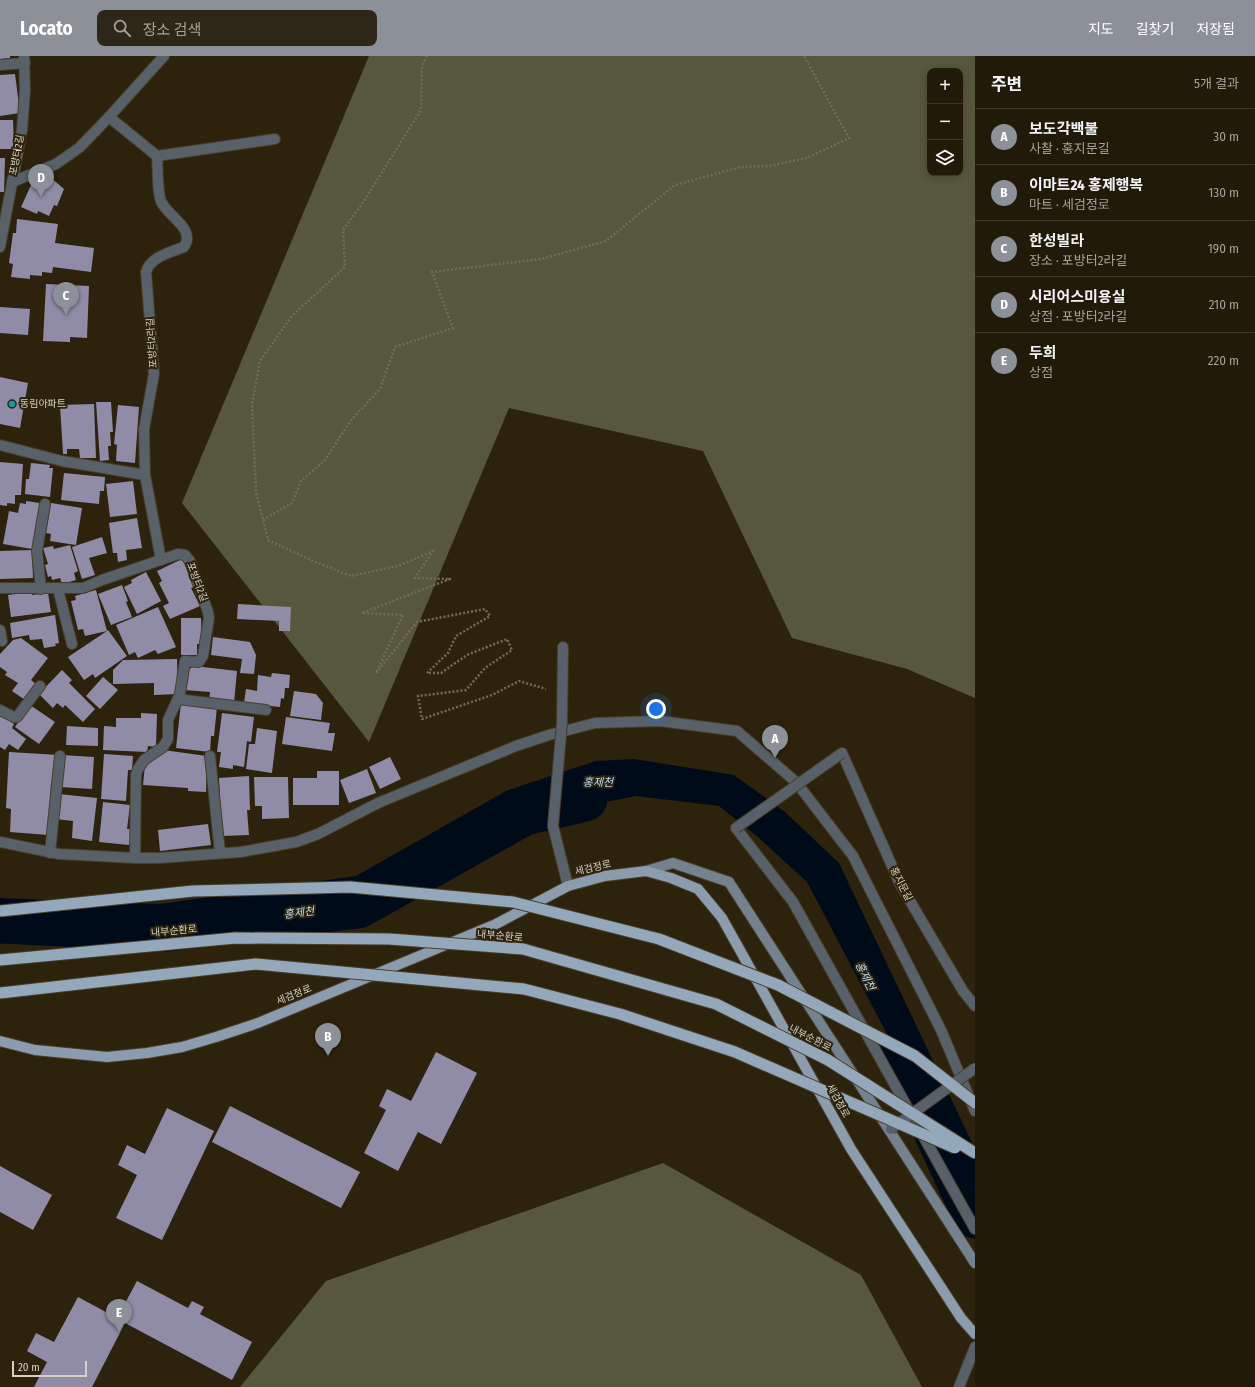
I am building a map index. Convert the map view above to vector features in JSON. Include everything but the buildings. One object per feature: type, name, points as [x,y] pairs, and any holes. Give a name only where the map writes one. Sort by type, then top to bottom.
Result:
[{"type":"highway","points":[[0,911],[193,892],[350,887],[513,902],[659,939],[778,985],[915,1056],[975,1103]]},
{"type":"highway","name":"내부순환로","points":[[0,960],[235,938],[389,939],[523,949],[716,1004],[828,1060],[975,1155]]},
{"type":"highway","points":[[0,993],[256,964],[524,989],[620,1014],[735,1052],[975,1155]]},
{"type":"main road","points":[[646,871],[673,863],[729,882],[975,1263]]},
{"type":"main road","name":"세검정로","points":[[0,1041],[35,1050],[107,1057],[147,1053],[182,1047],[216,1038],[258,1023],[400,965],[496,924],[568,886],[605,876],[646,871],[672,878],[698,889],[722,918],[851,1149],[961,1318],[975,1334]]},
{"type":"street","points":[[12,182],[56,164],[80,148],[164,56]]},
{"type":"street","name":"포방터2길","points":[[0,65],[24,59],[25,91],[22,130],[0,247]]},
{"type":"street","points":[[109,117],[157,156],[275,139]]},
{"type":"street","name":"포방터2라길","points":[[157,156],[160,196],[162,203],[182,226],[187,235],[186,244],[184,247],[154,260],[149,264],[146,272],[154,374],[144,428],[145,475],[161,560]]},
{"type":"street","points":[[0,445],[62,461],[145,475]]},
{"type":"street","points":[[42,589],[37,551],[45,504]]},
{"type":"street","name":"포방터2길","points":[[0,588],[83,588],[178,554],[182,554],[190,561],[208,612],[208,627],[203,656],[199,662],[184,661],[178,699],[168,720],[167,741],[162,747],[144,760],[136,775],[135,858]]},
{"type":"street","points":[[58,589],[72,644]]},
{"type":"street","points":[[563,647],[562,724],[553,826],[568,886]]},
{"type":"street","points":[[0,710],[17,717],[40,686]]},
{"type":"street","points":[[178,699],[266,710]]},
{"type":"street","points":[[0,842],[50,853],[135,858],[159,858],[241,852],[296,842],[318,834],[378,803],[516,746],[549,735],[595,723],[660,721],[737,731],[796,782],[853,856],[941,1030],[975,1111]]},
{"type":"street","name":"홍지문길","points":[[975,1006],[964,991],[900,884],[842,753],[736,828],[793,902],[975,1229]]},
{"type":"street","points":[[50,853],[60,756]]},
{"type":"street","points":[[210,756],[220,853]]},
{"type":"street","points":[[890,1130],[975,1068]]},
{"type":"street","points":[[959,1387],[975,1347]]},
{"type":"path","points":[[427,56],[422,66],[421,110],[344,230],[345,267],[292,316],[260,361],[252,405],[256,492],[268,540],[313,561],[351,576],[398,566],[433,551],[415,578],[450,579],[362,613],[403,616],[376,673],[417,622],[485,609],[490,616],[456,636],[448,653],[427,673],[441,673],[467,655],[508,639],[512,650],[484,668],[466,690],[418,696],[422,719],[492,695],[519,681],[546,689]]},
{"type":"path","points":[[263,520],[292,503],[301,481],[325,460],[351,420],[380,389],[395,347],[453,328],[432,272],[540,259],[606,241],[675,185],[741,167],[769,166],[808,158],[849,138],[804,56]]},
{"type":"green space","points":[[369,56],[975,56],[975,698],[907,669],[792,638],[703,451],[509,408],[369,742],[182,503]]},
{"type":"green space","points":[[663,1163],[861,1275],[922,1387],[240,1387],[326,1281]]},
{"type":"water","name":"홍제천","points":[[634,759],[734,775],[785,812],[839,863],[975,1149],[975,1216],[928,1112],[807,882],[758,837],[719,806],[636,796],[595,804],[524,813],[358,906],[168,929],[0,925],[0,898],[160,904],[356,876],[506,791],[596,761]]},
{"type":"waterway","name":"홍제천","points":[[0,921],[168,929],[358,906],[524,813],[585,799]]},
{"type":"waterway","name":"홍제천","points":[[901,1055],[975,1216]]},
{"type":"place","name":"시리어스미용실","points":[[41,197]]},
{"type":"place","name":"한성빌라","points":[[66,315]]},
{"type":"place","name":"동림아파트","points":[[12,404]]},
{"type":"place","name":"보도각백불","points":[[775,758]]},
{"type":"place","name":"이마트24 홍제행복","points":[[328,1056]]},
{"type":"place","name":"두희","points":[[119,1332]]}]
